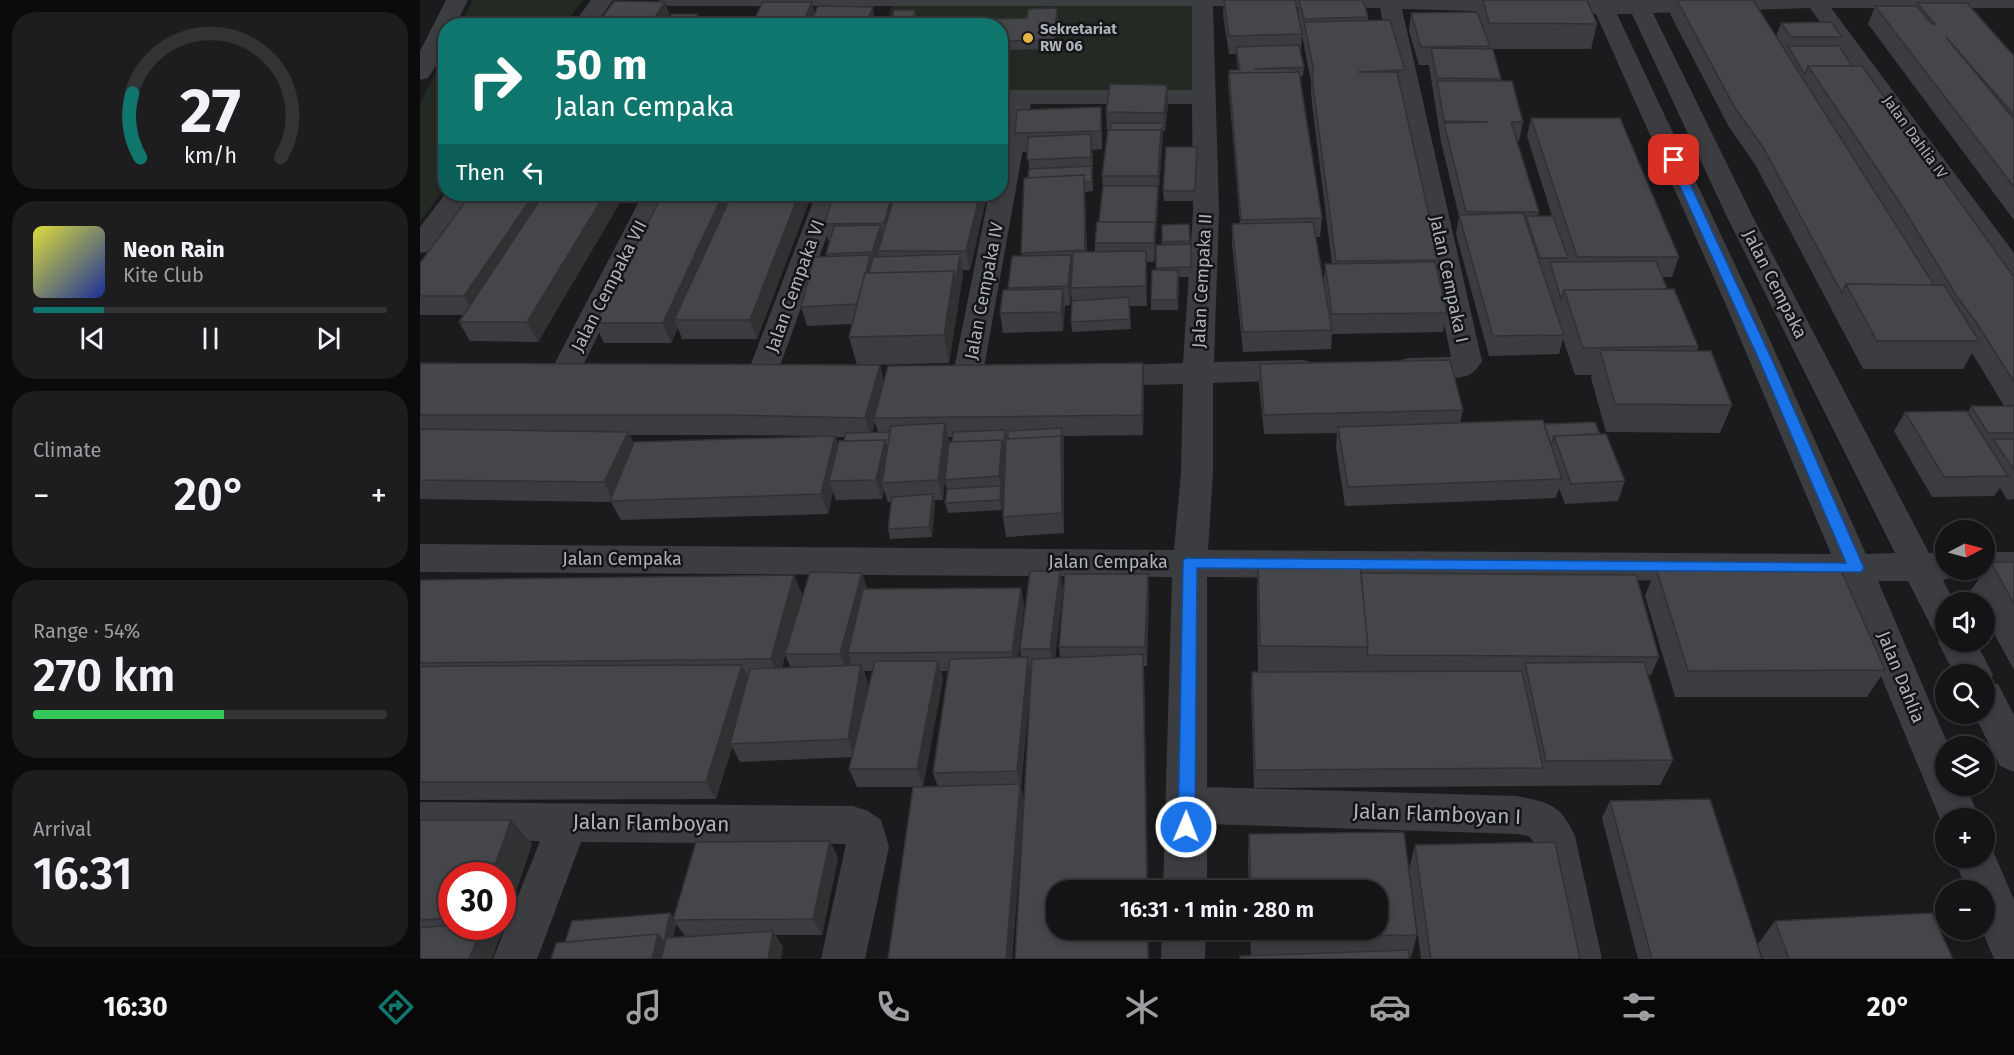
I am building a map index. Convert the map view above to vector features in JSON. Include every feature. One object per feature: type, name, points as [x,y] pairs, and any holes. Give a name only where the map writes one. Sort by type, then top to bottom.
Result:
[{"type":"street","points":[[448,18],[457,0]]},
{"type":"street","points":[[589,18],[602,0]]},
{"type":"street","points":[[670,0],[751,6],[892,6],[1040,0],[1602,4],[1814,1],[2014,2]]},
{"type":"street","name":"Jalan Cempaka II","points":[[1185,880],[1190,562],[1197,472],[1198,373],[1206,212],[1202,0]]},
{"type":"street","name":"Jalan Cempaka I","points":[[1383,368],[1460,367],[1467,361],[1389,1]]},
{"type":"street","name":"Jalan Dahlia IV","points":[[1814,1],[2014,272]]},
{"type":"street","points":[[1951,1],[1967,19]]},
{"type":"street","name":"Jalan Cempaka","points":[[420,558],[1856,568],[1767,362],[1602,4]]},
{"type":"street","name":"Jalan Cempaka","points":[[1638,4],[1730,196],[1932,566]]},
{"type":"street","points":[[420,73],[438,37]]},
{"type":"street","points":[[1010,97],[1203,97]]},
{"type":"street","points":[[420,245],[453,201]]},
{"type":"street","name":"Jalan Cempaka VII","points":[[597,378],[550,378],[652,201]]},
{"type":"street","name":"Jalan Cempaka VI","points":[[796,378],[750,378],[826,201]]},
{"type":"street","name":"Jalan Cempaka IV","points":[[967,378],[994,201]]},
{"type":"street","points":[[1071,376],[1328,369]]},
{"type":"street","points":[[1856,568],[1932,566],[1939,592]]},
{"type":"street","points":[[1995,566],[2014,566]]},
{"type":"street","name":"Jalan Dahlia","points":[[1856,568],[1954,808]]},
{"type":"street","points":[[1995,717],[2014,754]]},
{"type":"street","name":"Jalan Flamboyan I","points":[[1187,805],[1517,815],[1541,820],[1554,836],[1580,959]]},
{"type":"street","name":"Jalan Flamboyan","points":[[420,821],[853,825],[866,834],[868,847],[843,959]]},
{"type":"street","points":[[515,959],[568,822]]},
{"type":"street","points":[[1979,868],[2014,954]]},
{"type":"street","points":[[1183,959],[1184,940]]},
{"type":"shaded area","points":[[473,0],[583,0],[569,18],[464,18]]},
{"type":"shaded area","points":[[1202,0],[1203,97],[1008,97],[1008,18],[888,18],[893,1]]},
{"type":"shaded area","points":[[438,68],[438,197],[420,222],[420,104]]},
{"type":"building","points":[[1224,0],[1295,0],[1302,34],[1229,36]]},
{"type":"building","points":[[1299,0],[1363,0],[1368,17],[1304,19]]},
{"type":"building","points":[[1483,0],[1587,0],[1597,24],[1489,23]]},
{"type":"building","points":[[1677,0],[1753,0],[1934,285],[1846,284],[1842,293],[1763,147],[1735,108]]},
{"type":"building","points":[[614,1],[665,2],[654,18],[602,18]]},
{"type":"building","points":[[763,2],[812,2],[805,18],[755,18]]},
{"type":"building","points":[[1917,3],[1967,3],[2014,56],[2014,115],[1946,37],[2014,119],[2014,187],[1875,6],[1916,6],[1932,24],[1935,24]]},
{"type":"building","points":[[818,6],[873,7],[868,18],[813,18]]},
{"type":"building","points":[[1057,8],[1054,40],[1008,41],[1008,19],[1027,18],[1028,9]]},
{"type":"building","points":[[894,10],[915,10],[913,18],[892,18]]},
{"type":"building","points":[[1477,12],[1490,46],[1421,47],[1411,13]]},
{"type":"building","points":[[672,14],[698,14],[696,18],[669,18]]},
{"type":"building","points":[[1390,20],[1405,70],[1358,72],[1397,72],[1439,260],[1336,261],[1313,86],[1312,72],[1314,72],[1304,22]]},
{"type":"building","points":[[1831,22],[1842,37],[1791,37],[1781,23]]},
{"type":"building","points":[[1299,45],[1304,67],[1254,69],[1296,69],[1297,72],[1229,73],[1229,70],[1240,70],[1236,47]]},
{"type":"building","points":[[1788,46],[1839,46],[1852,66],[1808,66],[1805,75]]},
{"type":"building","points":[[1431,48],[1493,49],[1501,79],[1437,78]]},
{"type":"building","points":[[1808,66],[1862,66],[2014,277],[2014,382],[1956,295],[1902,206]]},
{"type":"building","points":[[1299,72],[1322,218],[1241,220],[1229,73]]},
{"type":"building","points":[[1437,81],[1512,81],[1523,122],[1511,122],[1539,212],[1466,212],[1444,123],[1488,122],[1444,121]]},
{"type":"building","points":[[1110,84],[1167,85],[1164,113],[1106,112]]},
{"type":"building","points":[[1101,107],[1101,131],[1015,133],[1017,110]]},
{"type":"building","points":[[1531,118],[1620,118],[1679,257],[1577,257]]},
{"type":"building","points":[[1111,123],[1163,123],[1161,139],[1161,130],[1110,130]]},
{"type":"building","points":[[1108,130],[1161,130],[1158,176],[1102,176]]},
{"type":"building","points":[[1091,134],[1091,157],[1027,160],[1028,137]]},
{"type":"building","points":[[1166,147],[1197,147],[1195,191],[1163,191]]},
{"type":"building","points":[[1092,166],[1092,182],[1084,182],[1084,175],[1028,178],[1029,169]]},
{"type":"building","points":[[1084,175],[1085,250],[1021,253],[1024,178]]},
{"type":"building","points":[[1103,186],[1158,186],[1155,231],[1155,222],[1099,222]]},
{"type":"building","points":[[466,201],[529,201],[464,296],[420,296],[420,263]]},
{"type":"building","points":[[539,201],[601,201],[527,322],[459,322]]},
{"type":"building","points":[[659,201],[720,201],[663,323],[595,323]]},
{"type":"building","points":[[729,201],[796,201],[750,320],[674,320]]},
{"type":"building","points":[[832,201],[890,201],[884,223],[824,224]]},
{"type":"building","points":[[893,201],[978,201],[966,251],[878,251]]},
{"type":"building","points":[[1523,213],[1564,335],[1493,336],[1459,215]]},
{"type":"building","points":[[1526,216],[1553,216],[1568,258],[1540,258]]},
{"type":"building","points":[[1097,222],[1155,222],[1154,243],[1095,243]]},
{"type":"building","points":[[1313,222],[1332,330],[1243,332],[1232,224]]},
{"type":"building","points":[[1189,224],[1190,241],[1162,242],[1162,225]]},
{"type":"building","points":[[881,225],[872,252],[826,254],[834,226]]},
{"type":"building","points":[[1191,244],[1191,267],[1156,268],[1156,245]]},
{"type":"building","points":[[1146,251],[1146,286],[1071,288],[1073,252]]},
{"type":"building","points":[[960,254],[956,280],[954,271],[869,273],[873,257]]},
{"type":"building","points":[[870,255],[857,304],[801,307],[814,257]]},
{"type":"building","points":[[1071,255],[1068,286],[1008,288],[1012,256]]},
{"type":"building","points":[[1656,261],[1667,289],[1564,290],[1561,299],[1550,262]]},
{"type":"building","points":[[1435,262],[1447,313],[1332,314],[1325,264]]},
{"type":"building","points":[[1152,270],[1178,270],[1177,300],[1151,300]]},
{"type":"building","points":[[954,271],[944,335],[849,337],[865,273]]},
{"type":"building","points":[[1846,284],[1944,285],[1979,341],[1877,341]]},
{"type":"building","points":[[1063,289],[1061,312],[1000,313],[1003,290]]},
{"type":"building","points":[[1674,289],[1698,346],[1583,348],[1564,290]]},
{"type":"building","points":[[1129,297],[1130,319],[1071,322],[1072,301]]},
{"type":"building","points":[[1600,350],[1711,351],[1732,405],[1615,404]]},
{"type":"building","points":[[1450,360],[1463,410],[1264,415],[1260,364]]},
{"type":"building","points":[[420,363],[880,365],[865,418],[725,415],[420,415]]},
{"type":"building","points":[[1143,363],[1142,415],[874,418],[888,366]]},
{"type":"building","points":[[1971,406],[2014,406],[2014,433],[1988,433]]},
{"type":"building","points":[[1967,411],[2008,476],[1944,477],[1905,412]]},
{"type":"building","points":[[1543,420],[1562,479],[1348,487],[1338,427]]},
{"type":"building","points":[[1595,422],[1600,434],[1554,436],[1551,445],[1544,424]]},
{"type":"building","points":[[945,423],[938,480],[882,483],[891,426]]},
{"type":"building","points":[[1062,428],[1062,446],[1061,436],[1008,439],[1008,431]]},
{"type":"building","points":[[420,429],[628,432],[604,482],[420,480]]},
{"type":"building","points":[[1005,430],[1004,449],[1002,440],[952,442],[953,432]]},
{"type":"building","points":[[890,432],[887,449],[885,440],[844,441],[846,433]]},
{"type":"building","points":[[1606,434],[1625,481],[1571,484],[1554,436]]},
{"type":"building","points":[[835,436],[821,494],[610,501],[634,442]]},
{"type":"building","points":[[1061,436],[1062,513],[1003,517],[1006,439]]},
{"type":"building","points":[[1993,439],[2014,439],[2014,470]]},
{"type":"building","points":[[885,440],[876,480],[829,481],[839,441]]},
{"type":"building","points":[[1002,440],[999,476],[945,480],[949,442]]},
{"type":"building","points":[[1001,486],[1000,500],[945,503],[947,489]]},
{"type":"building","points":[[933,494],[929,527],[888,529],[892,497]]},
{"type":"building","points":[[1995,562],[2014,562],[2014,604],[1995,569]]},
{"type":"building","points":[[1258,564],[1360,565],[1368,647],[1260,646]]},
{"type":"building","points":[[1656,568],[1840,568],[1885,670],[1688,671]]},
{"type":"building","points":[[1030,571],[1060,571],[1050,649],[1020,649]]},
{"type":"building","points":[[810,572],[862,573],[840,654],[785,654]]},
{"type":"building","points":[[1361,573],[1636,575],[1659,657],[1367,655]]},
{"type":"building","points":[[1065,574],[1148,574],[1145,647],[1059,647]]},
{"type":"building","points":[[794,575],[771,659],[420,663],[420,580]]},
{"type":"building","points":[[1021,588],[1012,652],[848,653],[863,589]]},
{"type":"building","points":[[1143,654],[1147,880],[1046,880],[1046,940],[1148,940],[1148,959],[1015,959],[1032,659]]},
{"type":"building","points":[[1028,657],[1017,771],[933,773],[950,659]]},
{"type":"building","points":[[875,661],[938,661],[917,769],[849,769]]},
{"type":"building","points":[[1644,662],[1673,760],[1546,761],[1525,663]]},
{"type":"building","points":[[742,665],[706,782],[420,782],[420,667]]},
{"type":"building","points":[[861,665],[848,739],[730,744],[750,669]]},
{"type":"building","points":[[1522,671],[1543,768],[1255,770],[1252,672]]},
{"type":"building","points":[[1020,784],[1006,959],[888,959],[913,787]]},
{"type":"building","points":[[1710,799],[1762,959],[1652,959],[1610,801]]},
{"type":"building","points":[[420,820],[511,820],[496,862],[438,862],[438,919],[420,920]]},
{"type":"building","points":[[1404,832],[1417,935],[1388,935],[1388,880],[1251,880],[1249,834]]},
{"type":"building","points":[[830,841],[813,919],[673,920],[696,842]]},
{"type":"building","points":[[1555,842],[1580,959],[1431,959],[1415,845]]},
{"type":"building","points":[[670,913],[664,942],[658,934],[565,942],[572,921]]},
{"type":"building","points":[[1932,913],[1935,920],[1935,940],[1944,940],[1953,959],[1789,959],[1775,921]]},
{"type":"building","points":[[438,926],[438,940],[477,940],[469,959],[420,959],[420,928]]},
{"type":"building","points":[[773,931],[768,959],[661,959],[666,938]]},
{"type":"building","points":[[658,934],[652,959],[551,959],[556,943]]},
{"type":"building","points":[[1408,950],[1409,959],[1240,959],[1240,956]]},
{"type":"place","name":"Sekretariat RW 06","points":[[1028,38]]},
{"type":"route","points":[[1186,827],[1190,562],[1856,568],[1767,362],[1674,160]]}]
